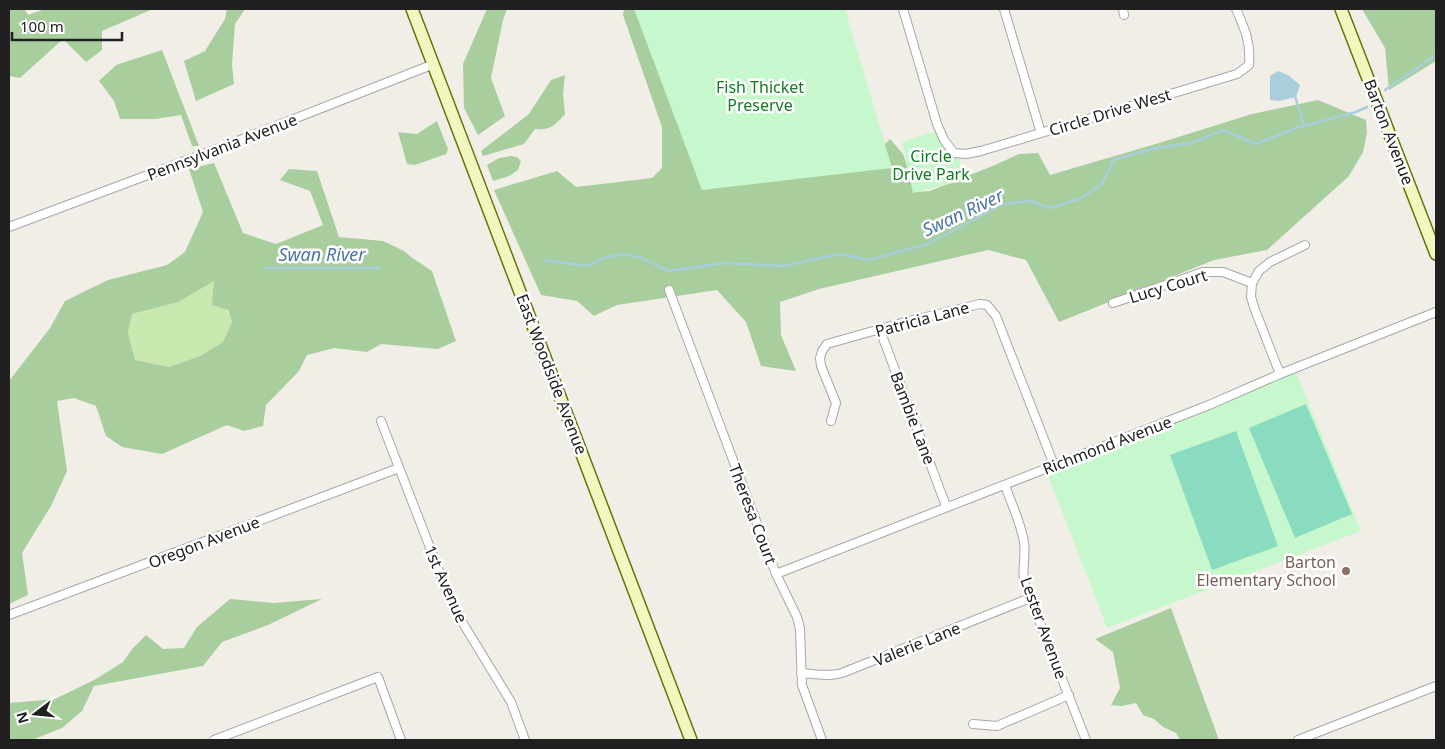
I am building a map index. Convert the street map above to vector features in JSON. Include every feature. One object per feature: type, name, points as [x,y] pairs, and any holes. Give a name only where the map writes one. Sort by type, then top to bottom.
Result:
[{"type":"main road","name":"East Woodside Avenue","points":[[412,9],[691,740]]},
{"type":"main road","name":"Barton Avenue","points":[[1342,9],[1436,254]]},
{"type":"street","name":"Circle Drive West","points":[[903,9],[937,124],[944,140],[954,153],[966,154],[1237,74],[1249,65],[1250,50],[1246,32],[1236,9]]},
{"type":"street","points":[[1004,9],[1041,133]]},
{"type":"street","name":"Pennsylvania Avenue","points":[[9,227],[217,149],[434,64]]},
{"type":"street","points":[[1280,374],[1251,297],[1252,283],[1259,271],[1270,262],[1305,245]]},
{"type":"street","name":"Lucy Court","points":[[1113,304],[1203,272],[1223,272],[1252,283]]},
{"type":"street","name":"Theresa Court","points":[[669,290],[776,574],[796,617],[800,629],[802,685],[822,740]]},
{"type":"street","name":"Patricia Lane","points":[[831,421],[836,403],[821,366],[820,358],[827,344],[971,306],[987,305],[996,316],[1054,465]]},
{"type":"street","name":"Richmond Avenue","points":[[776,574],[946,506],[1005,485],[1209,405],[1280,374],[1436,312]]},
{"type":"street","name":"Bambie Lane","points":[[880,330],[946,506]]},
{"type":"street","name":"1st Avenue","points":[[381,421],[453,606],[511,702],[525,740]]},
{"type":"street","name":"Oregon Avenue","points":[[9,615],[399,468]]},
{"type":"street","name":"Lester Avenue","points":[[1005,485],[1022,535],[1024,553],[1023,573],[1030,598],[1086,740]]},
{"type":"street","name":"Valerie Lane","points":[[801,672],[823,676],[842,673],[1030,598]]},
{"type":"street","points":[[214,740],[378,677],[401,740]]},
{"type":"street","points":[[1298,740],[1436,686]]},
{"type":"street","points":[[973,724],[997,726],[1069,695]]},
{"type":"street","points":[[237,731],[241,740]]},
{"type":"green space","points":[[9,9],[25,9],[28,15],[45,9],[153,9],[102,31],[102,50],[86,62],[63,39],[20,78],[9,76]]},
{"type":"green space","points":[[227,9],[245,9],[235,24],[232,64],[234,84],[196,101],[184,61],[205,51],[225,19]]},
{"type":"green space","points":[[487,9],[507,9],[491,78],[505,116],[478,135],[464,108],[463,64]]},
{"type":"green space","points":[[624,9],[838,9],[885,144],[890,139],[903,154],[916,192],[930,191],[1019,154],[1038,153],[1050,175],[1252,114],[1318,100],[1366,120],[1367,133],[1363,152],[1349,176],[1267,250],[1214,260],[1059,322],[1026,260],[988,250],[819,289],[780,302],[781,335],[796,371],[761,366],[746,322],[717,290],[617,305],[594,316],[577,301],[541,295],[494,190],[557,171],[576,187],[652,178],[662,168],[662,127],[623,15]]},
{"type":"green space","name":"Fish Thicket Preserve","points":[[634,9],[845,9],[892,168],[702,190]]},
{"type":"green space","points":[[1362,9],[1436,9],[1436,61],[1389,90],[1385,48]]},
{"type":"green space","points":[[162,50],[199,146],[192,146],[181,115],[155,119],[120,119],[114,101],[99,81],[116,65]]},
{"type":"green space","points":[[565,75],[563,94],[565,114],[558,121],[548,128],[535,129],[524,144],[483,156],[481,151],[529,114],[551,80]]},
{"type":"green space","points":[[437,121],[448,149],[446,154],[415,165],[407,164],[398,132],[417,134]]},
{"type":"green space","name":"Circle Drive Park","points":[[936,131],[961,157],[957,182],[913,193],[902,142]]},
{"type":"green space","points":[[517,157],[521,161],[518,170],[509,176],[493,181],[487,165],[499,158]]},
{"type":"green space","points":[[214,163],[243,233],[276,244],[323,225],[310,191],[280,180],[289,169],[317,171],[339,237],[383,241],[404,251],[432,271],[456,341],[438,349],[381,344],[367,352],[334,348],[307,355],[299,371],[266,405],[263,426],[244,431],[227,425],[162,454],[122,447],[106,436],[96,406],[74,398],[57,401],[67,471],[51,506],[22,553],[28,595],[9,604],[9,381],[50,328],[65,301],[108,280],[167,265],[185,252],[203,212],[189,169]],"holes":[[[214,281],[212,305],[228,310],[232,322],[223,342],[200,356],[169,367],[135,360],[128,333],[132,314],[178,302]]]},
{"type":"green space","points":[[214,280],[232,322],[223,342],[200,356],[169,367],[135,360],[128,333],[132,314],[178,302]]},
{"type":"green space","points":[[1296,372],[1361,531],[1107,628],[1046,470]]},
{"type":"green space","points":[[1306,404],[1352,514],[1295,538],[1249,428]]},
{"type":"green space","points":[[1236,431],[1278,546],[1212,570],[1170,455]]},
{"type":"green space","points":[[230,599],[274,603],[322,599],[268,625],[222,642],[203,666],[94,686],[82,711],[62,728],[32,740],[9,740],[9,703],[55,699],[96,679],[123,662],[146,635],[163,649],[184,648],[197,627]]},
{"type":"green space","points":[[1171,608],[1219,740],[1180,740],[1176,733],[1163,727],[1154,719],[1143,715],[1136,703],[1122,706],[1111,705],[1120,688],[1113,652],[1095,639]]},
{"type":"water","points":[[1278,71],[1288,75],[1300,85],[1296,97],[1279,101],[1270,100],[1270,76]]},
{"type":"waterway","name":"Swan River","points":[[1385,90],[1436,55]]},
{"type":"waterway","points":[[1295,96],[1304,126]]},
{"type":"waterway","name":"Swan River","points":[[544,260],[587,266],[604,258],[623,254],[642,258],[668,271],[725,263],[783,266],[840,254],[868,260],[928,244],[1003,204],[1029,201],[1051,208],[1081,198],[1102,184],[1113,160],[1155,148],[1192,143],[1223,130],[1256,144],[1296,128],[1356,112],[1367,107]]},
{"type":"waterway","name":"Swan River","points":[[265,268],[379,268]]},
{"type":"place","name":"Barton Elementary School","points":[[1346,571]]}]
